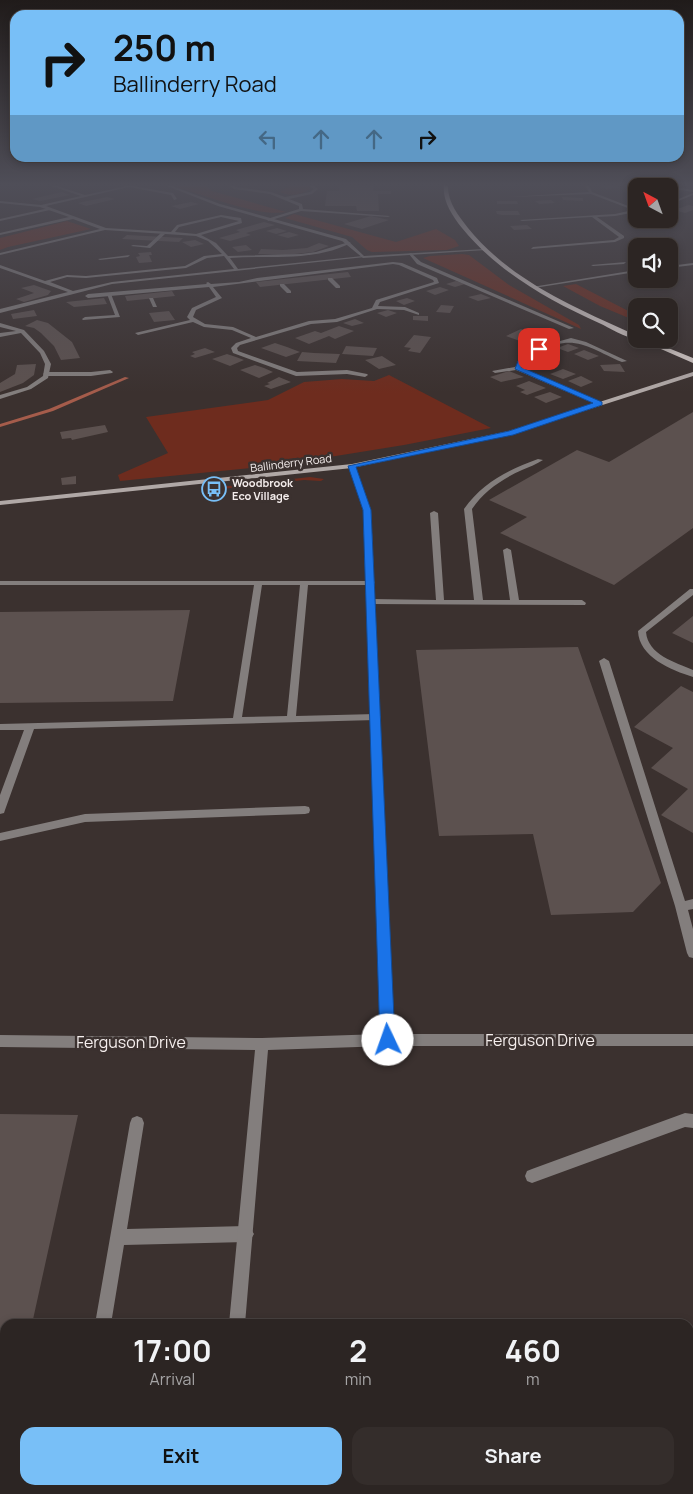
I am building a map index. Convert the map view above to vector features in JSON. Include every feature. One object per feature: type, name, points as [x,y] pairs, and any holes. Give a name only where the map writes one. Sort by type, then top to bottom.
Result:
[{"type":"main road","points":[[489,254],[534,287],[596,320],[628,334]]},
{"type":"main road","points":[[662,348],[693,361]]},
{"type":"main road","name":"Ballinderry Road","points":[[0,503],[352,466],[510,433],[693,374]]},
{"type":"street","points":[[224,254],[237,270]]},
{"type":"street","points":[[46,282],[67,276],[122,274],[186,267],[206,257],[249,255],[282,257],[314,254]]},
{"type":"street","points":[[360,254],[363,257]]},
{"type":"street","points":[[411,254],[419,263],[570,328]]},
{"type":"street","points":[[0,311],[27,306],[72,292],[112,283],[363,257],[416,254]]},
{"type":"street","points":[[100,258],[128,256]]},
{"type":"street","points":[[114,257],[122,274]]},
{"type":"street","points":[[88,296],[148,294],[393,263],[400,264],[435,279],[437,283],[378,301],[374,309],[335,321],[310,322],[238,344],[234,348],[235,352],[296,374],[348,369],[365,375]]},
{"type":"street","points":[[594,265],[624,263]]},
{"type":"street","points":[[608,264],[623,273]]},
{"type":"street","points":[[678,266],[693,264]]},
{"type":"street","points":[[0,266],[72,292]]},
{"type":"street","points":[[534,287],[628,272]]},
{"type":"street","points":[[192,321],[190,317],[194,309],[219,298],[202,274]]},
{"type":"street","points":[[330,280],[338,287]]},
{"type":"street","points":[[282,285],[288,292]]},
{"type":"street","points":[[85,319],[118,316],[109,294]]},
{"type":"street","points":[[148,294],[155,306]]},
{"type":"street","points":[[375,307],[404,309],[417,314]]},
{"type":"street","points":[[138,333],[192,321],[210,327],[234,329],[256,339]]},
{"type":"street","points":[[0,325],[22,332],[42,352],[48,364],[46,377],[29,388],[0,397]]},
{"type":"street","points":[[0,335],[22,332]]},
{"type":"street","points":[[517,368],[520,362],[534,352],[568,340],[577,341],[624,361]]},
{"type":"street","points":[[605,358],[612,356]]},
{"type":"street","points":[[495,371],[517,368],[600,404]]},
{"type":"street","points":[[46,374],[110,372]]},
{"type":"street","points":[[479,603],[468,509],[485,488],[540,460]]},
{"type":"street","points":[[352,466],[367,510],[388,1040]]},
{"type":"street","points":[[434,512],[440,602]]},
{"type":"street","points":[[507,550],[515,603]]},
{"type":"street","points":[[0,583],[371,584]]},
{"type":"street","points":[[237,721],[258,583]]},
{"type":"street","points":[[291,720],[304,583]]},
{"type":"street","points":[[693,591],[642,631],[642,639],[645,646],[655,654],[693,674]]},
{"type":"street","points":[[372,602],[582,603]]},
{"type":"street","points":[[604,660],[687,905],[693,953]]},
{"type":"street","points":[[0,726],[376,717]]},
{"type":"street","points":[[0,810],[30,726]]},
{"type":"street","points":[[0,837],[85,818],[305,810]]},
{"type":"street","name":"Ferguson Drive","points":[[0,1042],[262,1044],[388,1040],[693,1040]]},
{"type":"street","points":[[238,1319],[262,1044]]},
{"type":"street","points":[[532,1176],[685,1120],[693,1121]]},
{"type":"street","points":[[104,1319],[137,1123]]},
{"type":"street","points":[[118,1237],[246,1234]]},
{"type":"shaded area","points":[[469,255],[509,285],[579,325],[581,329],[423,258]]},
{"type":"shaded area","points":[[576,284],[628,311],[628,318],[600,306],[563,286]]},
{"type":"shaded area","points":[[389,375],[491,428],[404,445],[280,465],[120,481],[118,475],[168,453],[146,417],[268,400],[304,382],[342,379],[374,381]]},
{"type":"shaded area","points":[[310,477],[324,479],[321,481],[304,480],[222,489],[219,487]]},
{"type":"building","points":[[138,254],[152,254],[149,255],[152,262],[139,263],[136,257],[140,256]]},
{"type":"building","points":[[258,254],[298,254],[286,255]]},
{"type":"building","points":[[348,272],[351,277],[260,287],[256,282]]},
{"type":"building","points":[[456,281],[465,284],[455,287],[446,284]]},
{"type":"building","points":[[34,285],[51,291],[48,295],[24,302],[16,299],[34,293],[21,288]]},
{"type":"building","points":[[440,287],[449,290],[435,295],[426,291]]},
{"type":"building","points":[[172,291],[175,296],[127,301],[125,296]]},
{"type":"building","points":[[481,294],[491,298],[478,301],[468,297]]},
{"type":"building","points":[[104,298],[107,304],[74,307],[66,302]]},
{"type":"building","points":[[407,298],[415,301],[404,305],[396,301]]},
{"type":"building","points":[[441,305],[454,306],[450,313],[436,312]]},
{"type":"building","points":[[34,310],[37,316],[13,319],[11,314]]},
{"type":"building","points":[[388,310],[397,313],[386,317],[377,313]]},
{"type":"building","points":[[169,311],[175,320],[154,322],[149,313]]},
{"type":"building","points":[[413,316],[428,316],[428,321],[413,320]]},
{"type":"building","points":[[355,319],[364,323],[352,326],[343,323]]},
{"type":"building","points":[[37,320],[48,323],[72,342],[80,358],[61,360],[54,346],[41,333],[34,328],[25,326]]},
{"type":"building","points":[[339,326],[354,331],[335,339],[329,336],[309,344],[295,338],[315,331],[321,333]]},
{"type":"building","points":[[521,329],[539,336],[520,341],[506,336]]},
{"type":"building","points":[[414,335],[431,337],[420,353],[408,351],[411,348],[404,347]]},
{"type":"building","points":[[275,343],[300,352],[286,357],[261,348]]},
{"type":"building","points":[[568,344],[579,348],[568,352],[557,348]]},
{"type":"building","points":[[346,346],[377,348],[373,356],[342,354]]},
{"type":"building","points":[[205,348],[215,352],[195,358],[190,356],[195,354],[192,352]]},
{"type":"building","points":[[584,350],[599,356],[588,360],[574,354]]},
{"type":"building","points":[[302,352],[340,354],[336,363],[297,361]]},
{"type":"building","points":[[227,354],[244,360],[230,366],[212,359]]},
{"type":"building","points":[[382,356],[396,365],[379,369],[365,360]]},
{"type":"building","points":[[540,358],[552,361],[542,368],[530,365]]},
{"type":"building","points":[[36,364],[34,375],[23,383],[0,392],[0,383],[15,374],[17,365]]},
{"type":"building","points":[[620,364],[625,372],[604,371],[600,365]]},
{"type":"building","points":[[255,365],[273,372],[259,378],[240,370]]},
{"type":"building","points":[[563,369],[576,374],[563,379],[550,374]]},
{"type":"building","points":[[509,371],[524,377],[501,382],[490,377]]},
{"type":"building","points":[[581,376],[593,382],[581,387],[568,381]]},
{"type":"building","points":[[279,377],[291,382],[271,389],[264,386],[270,384],[267,383]]},
{"type":"building","points":[[529,381],[546,388],[527,395],[520,392],[525,390],[516,386]]},
{"type":"building","points":[[550,392],[562,397],[546,403],[534,397]]},
{"type":"building","points":[[693,412],[693,528],[614,585],[500,533],[527,517],[489,500],[577,450],[609,462]]},
{"type":"building","points":[[105,425],[108,432],[72,440],[71,438],[62,439],[60,432]]},
{"type":"building","points":[[76,476],[76,484],[62,485],[61,478]]},
{"type":"building","points":[[190,610],[173,701],[0,703],[0,612]]},
{"type":"building","points":[[693,616],[693,643],[672,633]]},
{"type":"building","points":[[578,647],[661,883],[633,912],[551,915],[533,834],[439,836],[416,650]]},
{"type":"building","points":[[681,686],[693,692],[693,833],[661,815],[688,789],[651,768],[673,748],[634,727]]},
{"type":"building","points":[[0,1114],[78,1115],[33,1319],[0,1319]]},
{"type":"waterway","points":[[0,426],[51,410],[127,378]]},
{"type":"place","name":"Woodbrook Eco Village","points":[[214,489]]},
{"type":"route","points":[[388,1040],[367,510],[352,466],[510,433],[600,404],[517,368],[520,362],[539,349]]}]
